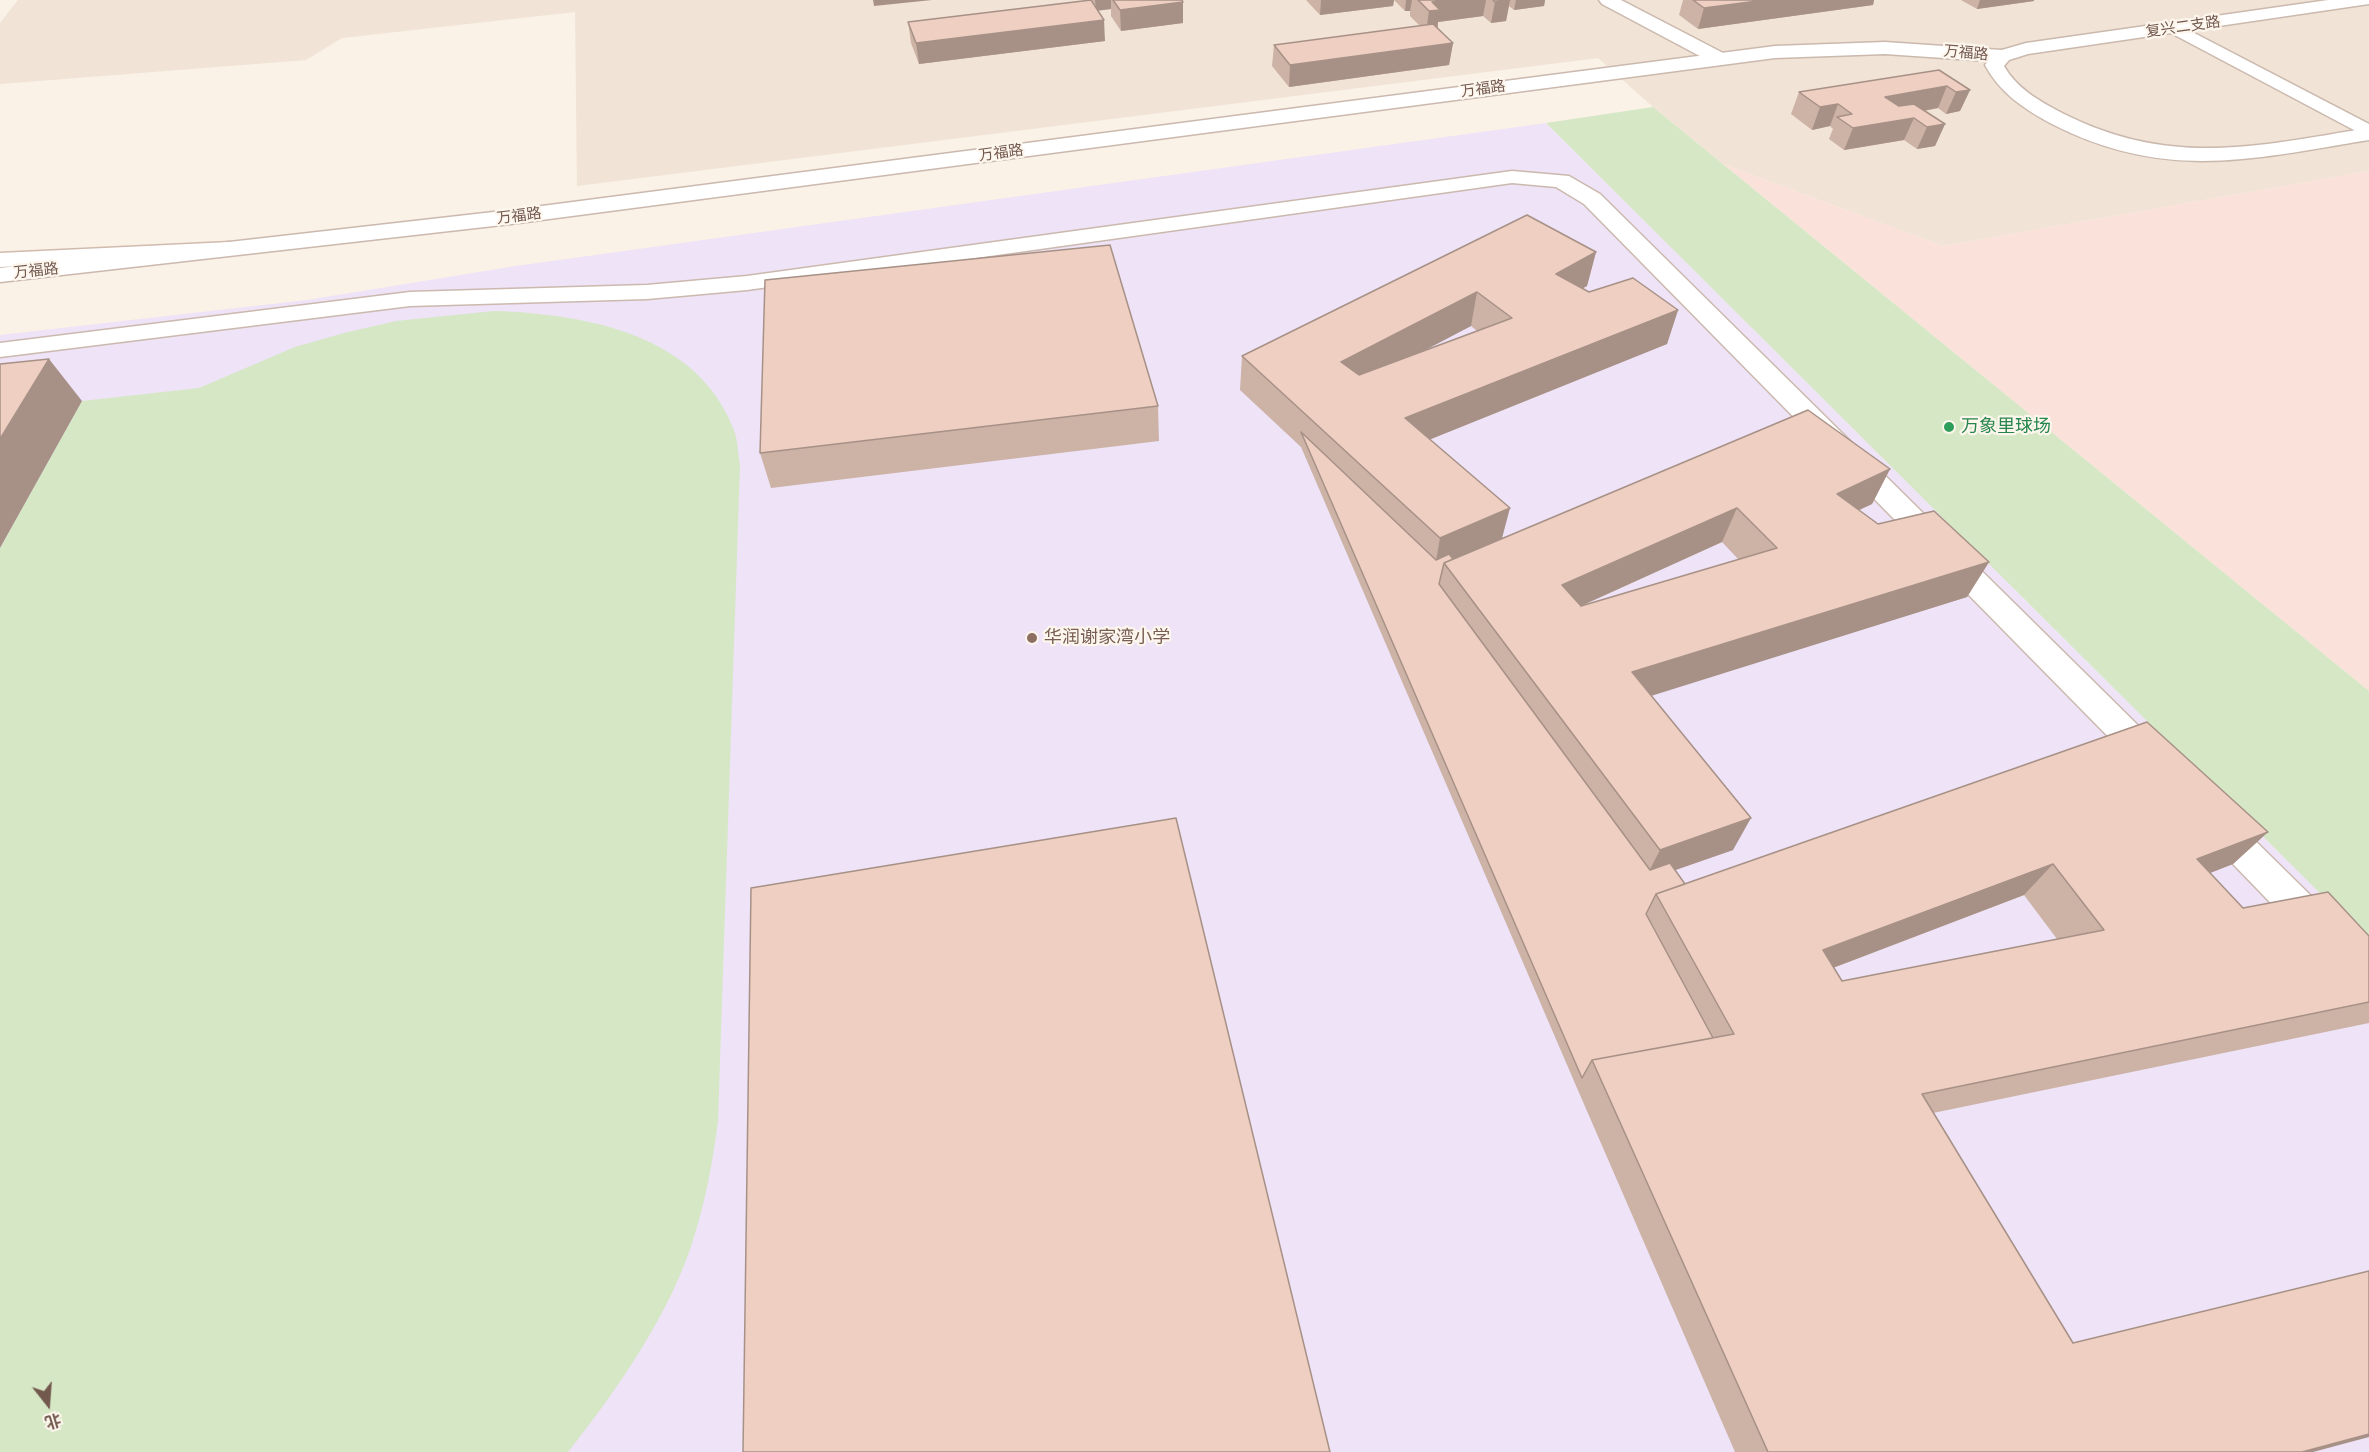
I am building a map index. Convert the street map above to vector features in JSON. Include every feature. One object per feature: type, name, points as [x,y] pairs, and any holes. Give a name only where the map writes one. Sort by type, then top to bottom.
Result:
[{"type":"street","points":[[1608,0],[1718,58]]},
{"type":"street","name":"复兴二支路","points":[[1998,61],[2026,50],[2365,0]]},
{"type":"street","points":[[2175,28],[2369,133]]},
{"type":"street","name":"万福路","points":[[0,275],[535,214],[1718,58],[1850,48],[1932,50],[1998,61]]},
{"type":"street","name":"万福路","points":[[784,202],[1786,64],[1890,59],[1998,61]]},
{"type":"street","points":[[1998,61],[2000,79],[2018,94],[2055,118],[2098,136],[2167,152],[2204,156],[2234,154],[2369,133]]},
{"type":"street","points":[[0,350],[410,299],[647,292],[747,283],[1512,177],[1537,177],[1561,181],[1592,199],[2175,783]]},
{"type":"street","points":[[0,260],[230,249]]},
{"type":"street","points":[[2200,808],[2369,978]]},
{"type":"shaded area","points":[[18,0],[2369,0],[2369,171],[1943,246],[1723,164],[1598,58],[577,186],[575,12],[342,38],[306,60],[0,84],[0,23]]},
{"type":"shaded area","name":"华润谢家湾小学","points":[[1546,123],[2369,942],[2369,1452],[0,1452],[0,335],[307,300],[516,266]]},
{"type":"shaded area","points":[[1723,164],[1943,246],[2369,171],[2369,691]]},
{"type":"green space","name":"万象里球场","points":[[1653,107],[2369,691],[2369,942],[1546,123]]},
{"type":"green space","points":[[494,311],[566,317],[601,325],[636,336],[668,352],[696,373],[718,399],[736,437],[740,465],[718,1121],[706,1194],[694,1237],[672,1294],[641,1350],[568,1452],[0,1452],[0,548],[82,401],[199,388],[295,347],[344,333],[396,321]]},
{"type":"building","points":[[1091,0],[1104,20],[916,43],[908,22]]},
{"type":"building","points":[[1113,0],[1182,0],[1183,2],[1120,10]]},
{"type":"building","points":[[1418,0],[1448,0],[1432,2],[1440,10],[1429,11]]},
{"type":"building","points":[[1693,0],[1765,0],[1704,8]]},
{"type":"building","points":[[1433,24],[1453,43],[1290,65],[1274,45]]},
{"type":"building","points":[[1939,70],[1970,90],[1956,92],[1947,86],[1885,97],[1899,106],[1914,104],[1945,124],[1927,127],[1914,118],[1853,128],[1837,117],[1852,114],[1838,104],[1820,107],[1799,92]]},
{"type":"building","points":[[1527,215],[1596,252],[1556,274],[1589,292],[1633,278],[1678,310],[1405,418],[1510,508],[1440,538],[1242,356]],"holes":[[[1477,292],[1512,318],[1359,375],[1341,362]]]},
{"type":"building","points":[[1110,245],[1158,406],[760,453],[765,280]]},
{"type":"building","points":[[49,359],[0,439],[0,364]]},
{"type":"building","points":[[1808,410],[1890,469],[1837,494],[1878,524],[1934,511],[1989,562],[1632,672],[1751,818],[1660,850],[1444,563]],"holes":[[[1737,508],[1777,548],[1581,606],[1562,585]]]},
{"type":"building","points":[[1301,432],[1436,560],[1449,554],[1453,559],[1444,563],[1439,584],[1650,870],[1670,863],[1685,884],[1656,894],[1646,914],[1713,1038],[1592,1060],[1582,1078]]},
{"type":"building","points":[[2147,722],[2268,832],[2197,859],[2243,908],[2328,892],[2369,936],[2369,1002],[1922,1094],[2073,1343],[2369,1271],[2369,1434],[2302,1452],[1768,1452],[1592,1060],[1734,1034],[1656,894]],"holes":[[[2053,864],[2104,930],[1842,981],[1823,950]]]},
{"type":"building","points":[[1176,818],[1330,1452],[743,1452],[751,888]]},
{"type":"place","name":"万象里球场","points":[[1949,427]]},
{"type":"place","name":"华润谢家湾小学","points":[[1032,638]]}]
